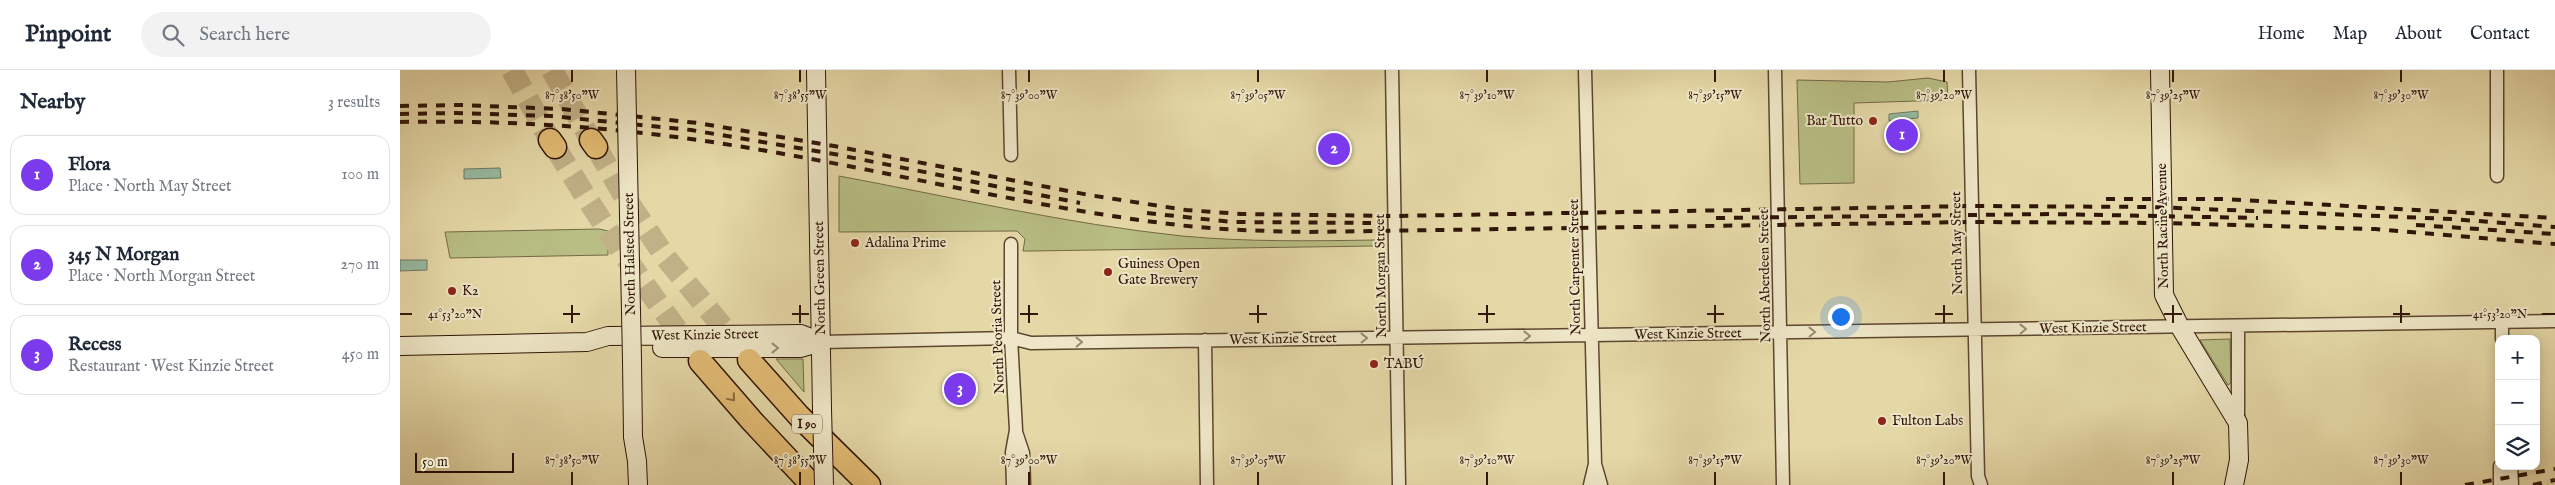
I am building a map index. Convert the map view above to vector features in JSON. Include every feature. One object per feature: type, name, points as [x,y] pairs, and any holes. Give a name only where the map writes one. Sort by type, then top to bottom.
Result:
[{"type":"highway","points":[[700,360],[752,421],[812,485]]},
{"type":"highway","name":"I 90","points":[[749,360],[799,416],[869,485]]},
{"type":"street","name":"North Halsted Street","points":[[626,70],[633,437],[638,485]]},
{"type":"street","name":"North Green Street","points":[[816,70],[824,485]]},
{"type":"street","points":[[1009,70],[1010,155]]},
{"type":"street","name":"North Morgan Street","points":[[1392,70],[1401,484]]},
{"type":"street","name":"North Carpenter Street","points":[[1585,70],[1595,464],[1601,485]]},
{"type":"street","name":"North Aberdeen Street","points":[[1775,70],[1784,484]]},
{"type":"street","name":"North May Street","points":[[1969,70],[1978,482]]},
{"type":"street","name":"North Racine Avenue","points":[[2160,70],[2164,295],[2180,327],[2238,423]]},
{"type":"street","points":[[2497,70],[2498,176]]},
{"type":"street","name":"North Peoria Street","points":[[1011,244],[1011,338],[1016,430],[1012,452],[1013,485]]},
{"type":"street","points":[[2502,321],[2502,335]]},
{"type":"street","name":"West Kinzie Street","points":[[400,346],[588,342],[608,348],[801,348],[822,342],[1011,338],[1031,343],[2555,321]]},
{"type":"street","name":"North Racine Avenue","points":[[2234,485],[2239,460],[2238,326]]},
{"type":"street","points":[[1205,340],[1210,482]]},
{"type":"street","name":"North Peoria Street","points":[[1016,430],[1023,453],[1024,485]]},
{"type":"street","name":"North Halsted Street","points":[[628,485],[627,462],[633,437]]},
{"type":"street","name":"North Racine Avenue","points":[[2239,460],[2247,485]]},
{"type":"street","name":"North Carpenter Street","points":[[1590,485],[1595,464]]},
{"type":"street","points":[[2500,470],[2500,485]]},
{"type":"street","points":[[2511,470],[2512,485]]},
{"type":"shaded area","points":[[1928,78],[1947,82],[1948,100],[1854,103],[1854,183],[1800,184],[1797,80],[1888,82]]},
{"type":"shaded area","points":[[1918,111],[1918,118],[1889,121],[1889,114]]},
{"type":"shaded area","points":[[500,168],[501,178],[464,179],[464,169]]},
{"type":"shaded area","points":[[839,176],[1096,225],[1139,231],[1182,236],[1254,240],[1375,240],[1375,246],[1023,251],[1025,239],[1017,231],[839,232]]},
{"type":"shaded area","points":[[599,229],[608,231],[608,255],[450,258],[445,232]]},
{"type":"shaded area","points":[[400,260],[427,260],[427,270],[400,271]]},
{"type":"shaded area","points":[[2230,339],[2231,383],[2228,385],[2200,340]]},
{"type":"shaded area","points":[[776,359],[803,359],[804,392]]},
{"type":"tunnel","points":[[512,70],[550,140]]},
{"type":"tunnel","points":[[552,70],[591,140]]},
{"type":"tunnel","points":[[555,147],[621,251],[693,351]]},
{"type":"tunnel","points":[[596,147],[623,194],[666,258],[741,349]]},
{"type":"railway","points":[[400,106],[460,105],[562,109],[698,123],[834,146],[1089,195],[1186,210],[1241,214],[1395,216],[1972,206],[2152,207],[2452,219],[2555,227]]},
{"type":"railway","points":[[400,114],[456,113],[551,116],[691,130],[834,154],[1080,203]]},
{"type":"railway","points":[[400,122],[512,123],[661,135],[758,149],[998,196],[1118,217],[1226,229],[1307,232],[1972,222],[2162,223],[2375,229],[2555,244]]},
{"type":"railway","points":[[2106,199],[2225,199],[2555,218]]},
{"type":"railway","points":[[1147,213],[1232,222],[1371,223]]},
{"type":"railway","points":[[1716,218],[2051,214],[2258,218]]},
{"type":"railway","points":[[2416,225],[2555,234]]},
{"type":"railway","points":[[2465,485],[2555,469]]},
{"type":"railway","points":[[2533,485],[2555,480]]},
{"type":"place","name":"Bar Tutto","points":[[1873,121]]},
{"type":"place","name":"Flora","points":[[1902,135]]},
{"type":"place","name":"345 N Morgan","points":[[1334,149]]},
{"type":"place","name":"Adalina Prime","points":[[855,243]]},
{"type":"place","name":"Guiness Open Gate Brewery","points":[[1108,272]]},
{"type":"place","name":"K2","points":[[452,291]]},
{"type":"place","name":"TABÚ","points":[[1374,364]]},
{"type":"place","name":"Recess","points":[[960,389]]},
{"type":"place","name":"Fulton Labs","points":[[1882,421]]}]
